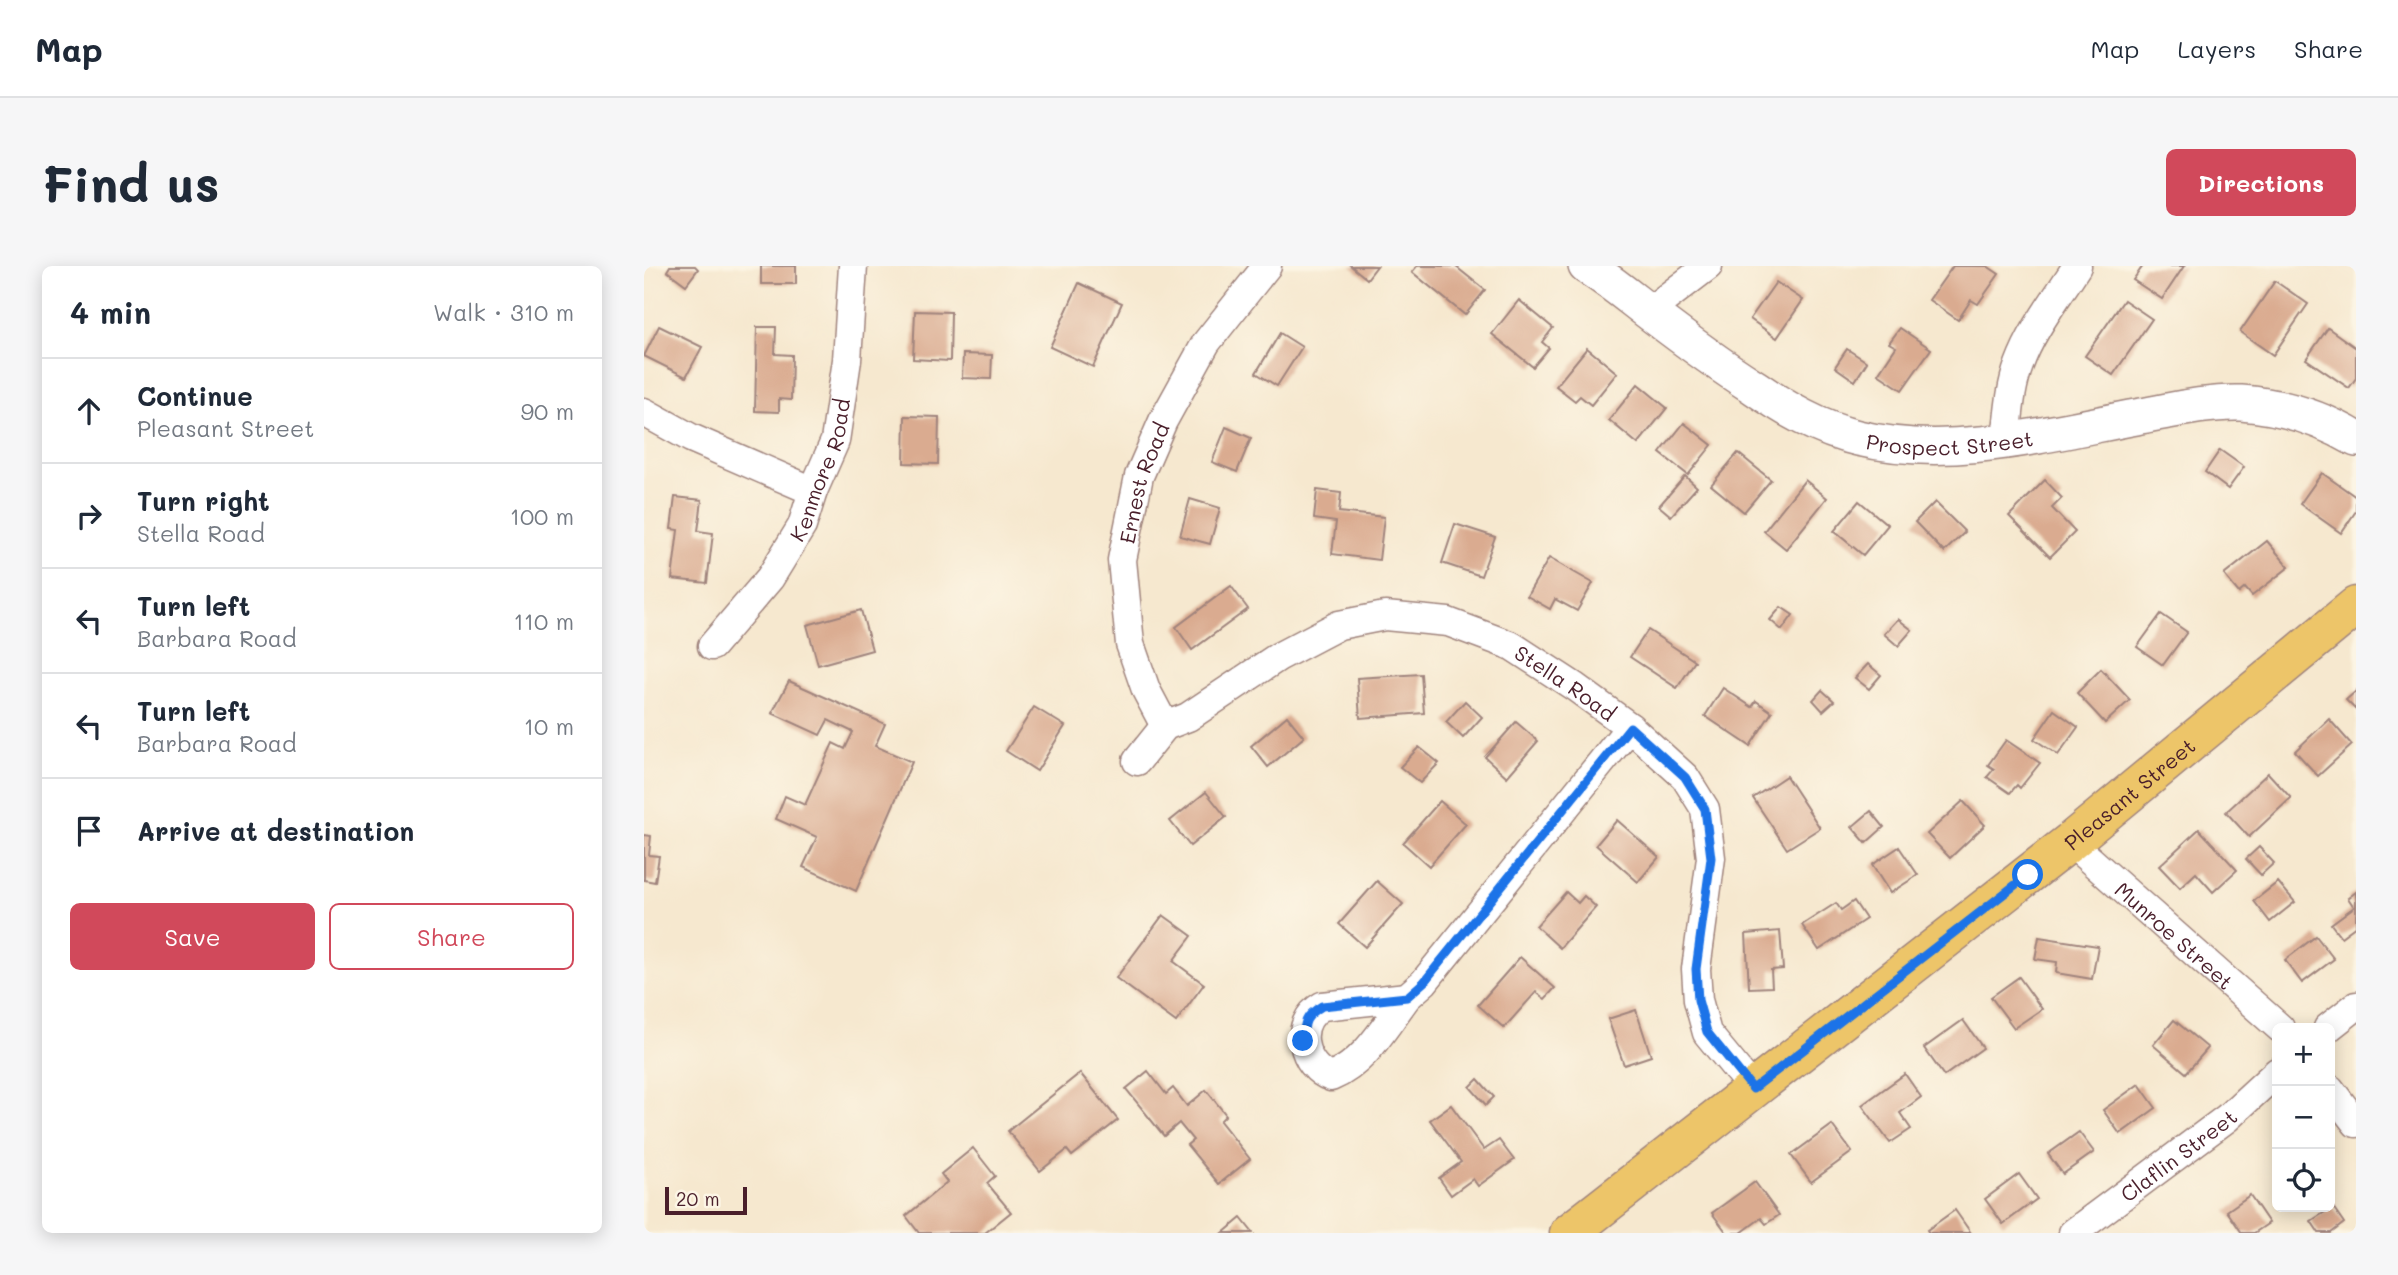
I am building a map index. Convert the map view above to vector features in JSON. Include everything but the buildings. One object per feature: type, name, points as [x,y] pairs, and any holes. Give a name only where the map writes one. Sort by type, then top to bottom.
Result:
[{"type":"main road","name":"Pleasant Street","points":[[1569,1233],[2070,842],[2356,606]]},
{"type":"street","name":"Kenmore Road","points":[[712,646],[770,578],[802,526],[813,491],[835,441],[847,360],[853,266]]},
{"type":"street","name":"Ernest Road","points":[[1165,726],[1146,690],[1130,645],[1122,560],[1139,476],[1163,421],[1206,343],[1267,266]]},
{"type":"street","name":"Prospect Street","points":[[1586,266],[1773,400],[1804,419],[1859,439],[1929,446],[2006,440],[2172,411],[2238,403],[2270,406],[2303,414],[2334,426],[2356,439]]},
{"type":"street","points":[[1648,312],[1708,266]]},
{"type":"street","points":[[2006,440],[2011,396],[2018,367],[2029,341],[2077,266]]},
{"type":"street","points":[[644,412],[691,438],[813,491]]},
{"type":"street","name":"Stella Road","points":[[1137,761],[1165,726],[1188,717],[1278,657],[1339,625],[1385,616],[1448,622],[1512,646],[1576,687],[1630,727],[1685,777],[1705,809],[1711,858],[1696,969],[1698,1000],[1707,1032],[1753,1089]]},
{"type":"street","points":[[1407,997],[1424,982],[1630,727]]},
{"type":"street","name":"Munroe Street","points":[[2070,842],[2274,1023]]},
{"type":"street","points":[[2334,1023],[2356,1006]]},
{"type":"street","name":"Claflin Street","points":[[2073,1233],[2227,1118],[2272,1077]]},
{"type":"street","points":[[2335,1096],[2356,1123]]},
{"type":"route","points":[[1303,1041],[1304,1024],[1311,1013],[1322,1006],[1407,997],[1424,982],[1630,727],[1685,777],[1705,809],[1711,858],[1696,969],[1698,1000],[1707,1032],[1753,1089],[2028,875]]}]
